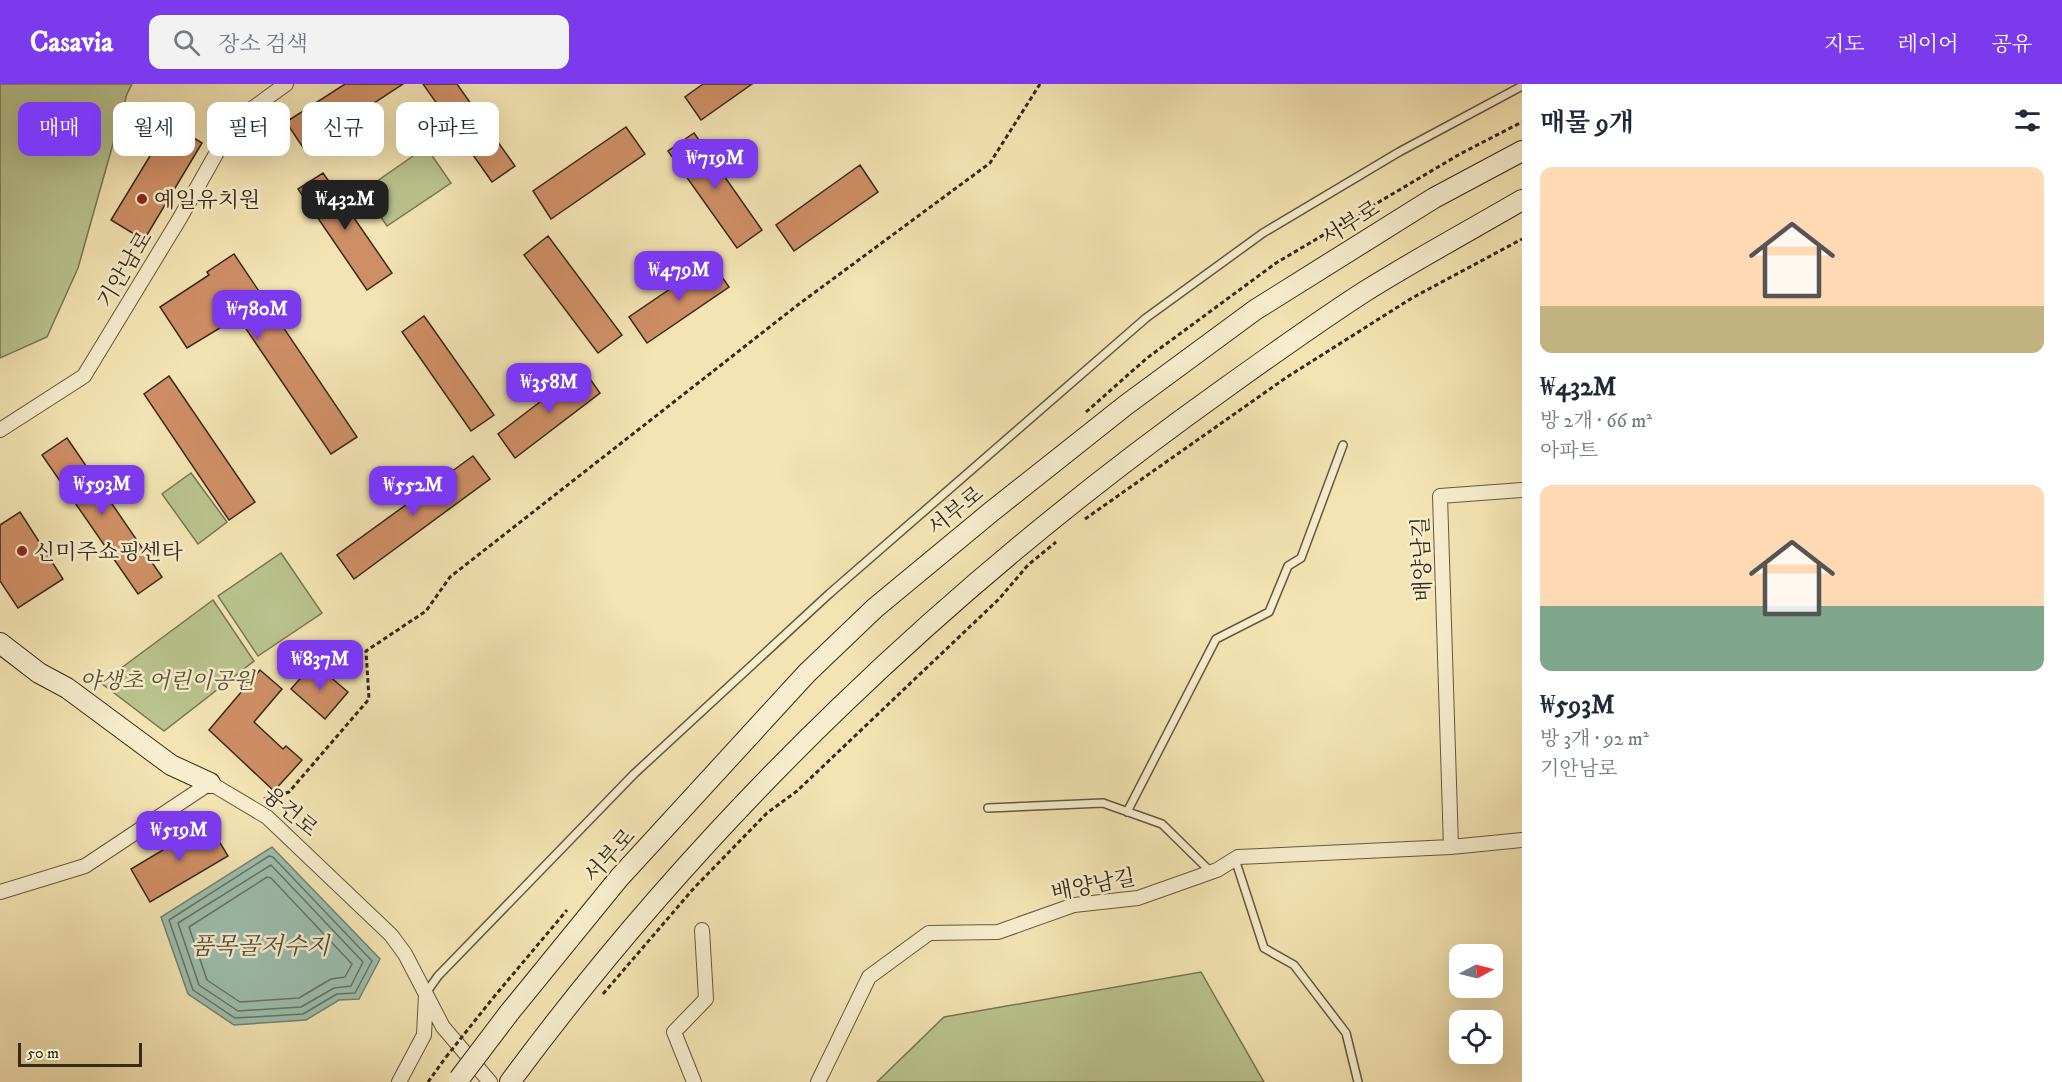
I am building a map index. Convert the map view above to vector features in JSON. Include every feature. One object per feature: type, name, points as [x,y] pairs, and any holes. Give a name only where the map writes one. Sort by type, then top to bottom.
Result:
[{"type":"main road","name":"서부로","points":[[458,1080],[509,1012],[619,878],[807,673],[884,601],[1107,419],[1255,310],[1434,198],[1522,151]]},
{"type":"main road","points":[[510,1082],[646,913],[737,812],[850,697],[972,586],[1098,482],[1248,372],[1364,292],[1522,200]]},
{"type":"main road","name":"융건로","points":[[0,643],[39,672],[67,688],[171,765],[210,783]]},
{"type":"street","name":"기안남로","points":[[0,430],[84,376],[180,218],[234,122],[286,84]]},
{"type":"street","name":"배양남길","points":[[1451,847],[1440,496],[1522,490]]},
{"type":"street","name":"융건로","points":[[210,783],[267,817],[391,935],[405,954],[443,1027],[490,1082]]},
{"type":"street","points":[[0,892],[85,866],[210,783]]},
{"type":"street","name":"배양남길","points":[[818,1082],[869,977],[929,933],[998,932],[1074,905],[1138,898],[1211,872],[1238,857],[1451,847],[1522,840]]},
{"type":"street","points":[[694,1082],[674,1032],[706,999],[702,930]]},
{"type":"street","points":[[399,1082],[424,1035],[426,993]]},
{"type":"lane","points":[[426,993],[438,976],[643,766],[829,594],[1146,318],[1263,233],[1399,152],[1522,86]]},
{"type":"lane","points":[[1127,812],[1216,639],[1269,612],[1288,566],[1301,558],[1343,445]]},
{"type":"lane","points":[[988,808],[1103,803],[1162,824],[1211,872]]},
{"type":"lane","points":[[1235,859],[1264,948],[1294,965],[1347,1033],[1358,1082]]},
{"type":"path","points":[[247,804],[289,792],[369,699],[366,651],[426,611],[450,577],[459,569],[799,304],[990,163],[1040,84]]},
{"type":"path","points":[[1082,521],[1287,377],[1412,298],[1522,239]]},
{"type":"path","points":[[599,999],[694,888],[767,813],[797,791],[999,599],[1028,565],[1064,536]]},
{"type":"path","points":[[428,1082],[493,998]]},
{"type":"green space","points":[[0,84],[132,84],[125,102],[113,102],[113,144],[78,268],[47,337],[0,358]]},
{"type":"green space","points":[[413,156],[432,156],[451,183],[387,226],[363,191]]},
{"type":"green space","points":[[191,473],[227,522],[198,544],[162,494]]},
{"type":"green space","points":[[281,553],[322,613],[258,656],[218,596]]},
{"type":"green space","name":"야생초 어린이공원","points":[[213,600],[254,661],[164,731],[101,683]]},
{"type":"green space","points":[[1201,972],[1264,1082],[877,1082],[944,1017]]},
{"type":"water","name":"품목골저수지","points":[[272,847],[380,959],[359,999],[339,1000],[306,1020],[234,1025],[188,994],[161,917]]},
{"type":"building","points":[[345,84],[403,84],[376,102],[317,102]]},
{"type":"building","points":[[423,84],[457,84],[470,102],[436,102]]},
{"type":"building","points":[[703,84],[752,84],[701,120],[685,97]]},
{"type":"building","points":[[302,112],[302,146],[290,128],[290,119]]},
{"type":"building","points":[[626,127],[645,154],[551,219],[533,191]]},
{"type":"building","points":[[694,133],[762,230],[737,248],[668,151]]},
{"type":"building","points":[[195,139],[202,143],[195,155]]},
{"type":"building","points":[[499,143],[515,166],[492,182],[474,156],[499,156]]},
{"type":"building","points":[[150,156],[194,156],[144,240],[111,220]]},
{"type":"building","points":[[860,165],[878,192],[794,251],[776,225]]},
{"type":"building","points":[[323,173],[392,273],[367,290],[298,189]]},
{"type":"building","points":[[548,236],[622,335],[598,353],[524,255]]},
{"type":"building","points":[[234,254],[357,437],[331,454],[238,317],[187,348],[160,307],[209,275],[207,272]]},
{"type":"building","points":[[711,261],[729,287],[647,343],[629,317]]},
{"type":"building","points":[[424,316],[494,415],[471,431],[402,332]]},
{"type":"building","points":[[583,369],[600,393],[515,458],[498,434]]},
{"type":"building","points":[[169,376],[255,502],[229,520],[144,394]]},
{"type":"building","points":[[67,438],[162,577],[138,594],[42,455]]},
{"type":"building","points":[[473,456],[490,479],[354,579],[337,555]]},
{"type":"building","name":"신미주쇼핑센타","points":[[20,512],[63,579],[18,608],[0,581],[0,525]]},
{"type":"building","points":[[314,663],[348,692],[325,719],[291,689]]},
{"type":"building","points":[[260,670],[282,689],[254,722],[283,749],[286,746],[302,760],[274,791],[209,730]]},
{"type":"building","points":[[208,823],[228,856],[150,902],[131,869]]},
{"type":"place","name":"예일유치원","points":[[142,199]]},
{"type":"place","name":"신미주쇼핑센타","points":[[22,551]]}]
